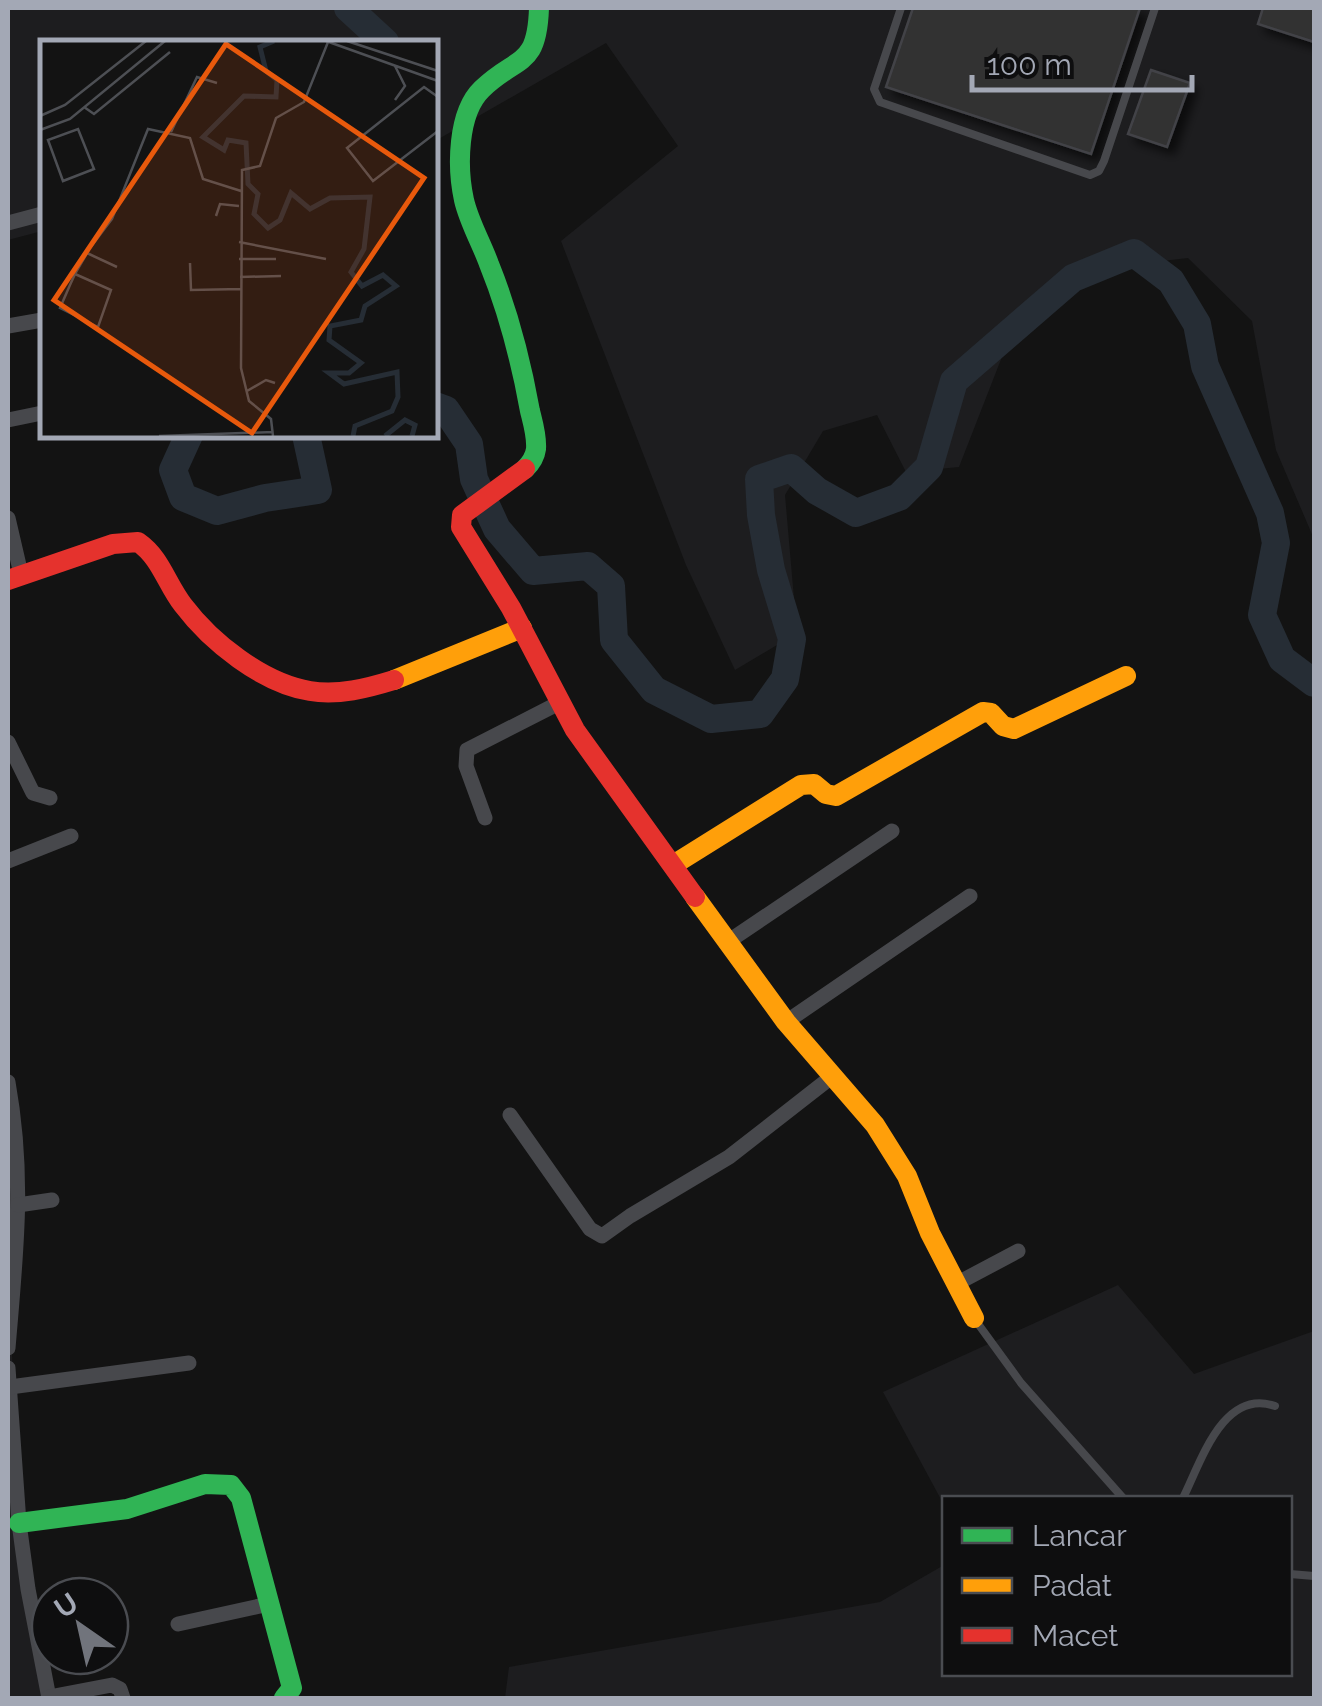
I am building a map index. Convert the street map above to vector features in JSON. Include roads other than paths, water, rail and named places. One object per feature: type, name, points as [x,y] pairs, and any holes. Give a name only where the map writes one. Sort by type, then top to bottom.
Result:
[{"type":"street","points":[[539,8],[539,38],[533,50],[472,102],[466,116],[461,172],[468,218],[488,260],[525,377],[535,438],[532,462],[465,512],[460,527],[522,628],[575,730],[611,783],[786,1022],[875,1125],[907,1176],[974,1318]]},
{"type":"street","points":[[8,223],[40,215]]},
{"type":"street","points":[[8,326],[40,320]]},
{"type":"street","points":[[8,420],[40,413]]},
{"type":"street","points":[[8,518],[14,577],[113,544],[138,542],[157,558],[177,596],[206,632],[250,662],[296,688],[310,691],[347,691],[368,686],[522,628]]},
{"type":"street","points":[[672,866],[802,785],[814,784],[826,794],[836,796],[983,712],[1014,729],[1126,676]]},
{"type":"street","points":[[485,818],[466,766],[467,750],[562,702]]},
{"type":"street","points":[[8,742],[33,793],[50,798]]},
{"type":"street","points":[[726,942],[892,831]]},
{"type":"street","points":[[8,861],[71,836]]},
{"type":"street","points":[[786,1022],[970,896]]},
{"type":"street","points":[[510,1115],[590,1230],[602,1236],[729,1157],[834,1074]]},
{"type":"street","points":[[8,1082],[19,1157],[17,1260],[8,1348]]},
{"type":"street","points":[[18,1205],[52,1200]]},
{"type":"street","points":[[956,1284],[1018,1251]]},
{"type":"street","points":[[10,1387],[189,1363]]},
{"type":"street","points":[[8,1368],[19,1523],[49,1698],[112,1685],[120,1689],[123,1698]]},
{"type":"street","points":[[19,1523],[84,1516],[158,1501],[212,1482],[226,1482],[241,1498],[270,1604],[292,1688],[284,1698]]},
{"type":"street","points":[[178,1624],[270,1604]]},
{"type":"lane","points":[[902,8],[874,89],[880,102],[1090,175],[1099,171],[1104,161],[1155,8]]},
{"type":"lane","points":[[974,1318],[1021,1383],[1121,1496]]},
{"type":"lane","points":[[1184,1496],[1225,1418],[1260,1400],[1276,1406]]},
{"type":"waterway","points":[[348,8],[383,40]]},
{"type":"waterway","points":[[438,407],[446,410],[469,444],[474,479],[497,529],[533,571],[588,566],[611,586],[614,640],[654,690],[711,719],[760,714],[785,679],[792,639],[771,570],[759,479],[791,468],[817,491],[856,513],[899,497],[929,467],[954,381],[1073,278],[1134,253],[1171,281],[1197,324],[1205,366],[1270,513],[1276,543],[1262,615],[1282,659],[1314,683]]},
{"type":"waterway","points":[[188,438],[173,470],[183,497],[217,511],[318,490],[307,438]]}]
